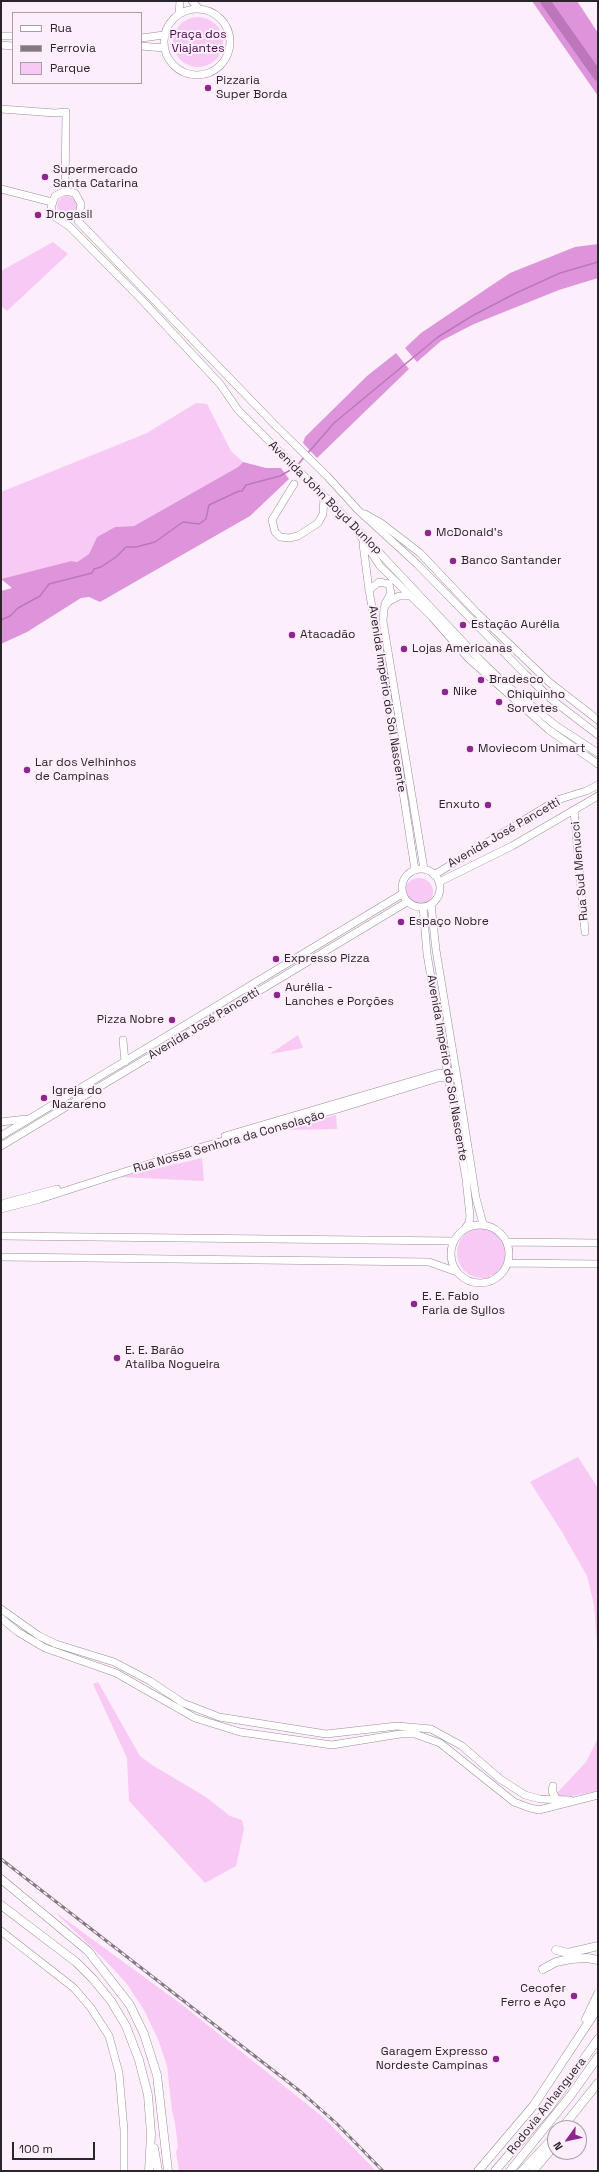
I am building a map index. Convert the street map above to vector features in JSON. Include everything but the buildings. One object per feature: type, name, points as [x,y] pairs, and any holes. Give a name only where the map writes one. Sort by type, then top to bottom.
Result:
[{"type":"highway","points":[[1,1879],[88,1951],[130,2005],[144,2034],[157,2075],[168,2171]]},
{"type":"highway","points":[[1,1905],[76,1962],[93,1979],[111,2001],[126,2026],[139,2060],[148,2095],[151,2134],[158,2171]]},
{"type":"highway","points":[[556,1950],[568,1953],[598,1946]]},
{"type":"highway","points":[[543,1969],[571,1959],[588,1958],[598,1960]]},
{"type":"highway","points":[[567,2058],[598,1994]]},
{"type":"highway","points":[[478,2171],[534,2105],[567,2058],[598,2008]]},
{"type":"highway","points":[[577,2070],[598,2033]]},
{"type":"highway","name":"Rodovia Anhanguera","points":[[495,2171],[545,2113],[598,2039]]},
{"type":"highway","name":"Rodovia Anhanguera","points":[[510,2171],[571,2095],[598,2057]]},
{"type":"highway","points":[[569,2120],[598,2084]]},
{"type":"highway","points":[[573,2120],[598,2084]]},
{"type":"highway","points":[[149,2171],[151,2134]]},
{"type":"highway","points":[[522,2171],[547,2144]]},
{"type":"highway","points":[[533,2171],[547,2154]]},
{"type":"main road","points":[[179,14],[180,1]]},
{"type":"main road","points":[[192,1],[199,9]]},
{"type":"main road","points":[[199,9],[207,10],[219,17],[227,28],[230,43],[229,50],[223,63],[218,68],[205,75],[189,75],[171,64],[164,48],[164,35],[170,22],[179,14],[185,10],[199,9]]},
{"type":"main road","points":[[142,38],[164,35]]},
{"type":"main road","points":[[1,36],[12,36]]},
{"type":"main road","points":[[1,45],[12,46]]},
{"type":"main road","points":[[142,46],[164,48]]},
{"type":"main road","points":[[1,109],[55,113],[66,112],[65,191],[56,196],[52,202],[1,188]]},
{"type":"main road","name":"Avenida John Boyd Dunlop","points":[[65,191],[75,193],[80,201],[78,221],[285,435],[327,476],[358,510],[417,564],[551,699],[598,736]]},
{"type":"main road","name":"Avenida John Boyd Dunlop","points":[[52,202],[51,208],[55,217],[69,226],[210,372],[238,410],[357,529],[504,683],[556,725],[598,753]]},
{"type":"main road","points":[[294,484],[272,520],[274,532],[280,537],[289,538],[298,536],[318,523],[323,514],[324,497]]},
{"type":"main road","name":"Avenida John Boyd Dunlop","points":[[358,510],[381,524],[420,553],[476,612],[543,676],[564,695],[598,720]]},
{"type":"main road","name":"Avenida Império do Sol Nascente","points":[[357,529],[362,540],[368,590],[395,740],[415,870]]},
{"type":"main road","points":[[362,540],[380,566],[432,617],[469,659],[549,730],[598,764]]},
{"type":"main road","points":[[368,590],[379,582],[390,584],[391,593],[386,606]]},
{"type":"main road","points":[[386,606],[399,596],[409,596]]},
{"type":"main road","name":"Avenida Império do Sol Nascente","points":[[386,606],[383,621],[424,869]]},
{"type":"main road","name":"Avenida José Pancetti","points":[[434,875],[557,800],[586,791],[598,785]]},
{"type":"main road","name":"Avenida José Pancetti","points":[[439,882],[512,846],[598,796]]},
{"type":"main road","name":"Rua Sud Menucci","points":[[574,810],[585,932]]},
{"type":"main road","points":[[424,869],[434,875],[439,882],[439,894],[431,904],[423,907],[413,906],[407,902],[402,894],[403,880],[408,874],[415,870],[424,869]]},
{"type":"main road","name":"Avenida José Pancetti","points":[[1,1136],[402,894]]},
{"type":"main road","name":"Avenida José Pancetti","points":[[1,1146],[407,902]]},
{"type":"main road","name":"Avenida Império do Sol Nascente","points":[[431,904],[436,950],[476,1198],[483,1224]]},
{"type":"main road","name":"Avenida Império do Sol Nascente","points":[[423,907],[427,954],[438,1009],[446,1074],[466,1179],[470,1216],[466,1227]]},
{"type":"main road","points":[[123,1040],[125,1062]]},
{"type":"main road","name":"Rua Nossa Senhora da Consolação","points":[[1,1209],[40,1199],[205,1146],[271,1129],[446,1074]]},
{"type":"main road","name":"Rua Nossa Senhora da Consolação","points":[[1,1204],[80,1182],[204,1142],[446,1074],[456,1074]]},
{"type":"main road","points":[[1,1122],[29,1119]]},
{"type":"main road","points":[[1,1257],[429,1262],[457,1272],[471,1282],[486,1283],[499,1277],[508,1263],[510,1254],[507,1242],[498,1230],[483,1224],[466,1227],[459,1233],[453,1241],[451,1257],[457,1272]]},
{"type":"main road","points":[[1,1236],[453,1241]]},
{"type":"main road","points":[[507,1242],[598,1244]]},
{"type":"main road","points":[[508,1263],[598,1264]]},
{"type":"main road","points":[[1,1609],[39,1636],[56,1644],[114,1662],[150,1681],[183,1703],[198,1709],[246,1723],[326,1734],[397,1726],[431,1729],[462,1746],[514,1789],[534,1798],[576,1800]]},
{"type":"main road","points":[[1,1618],[18,1632],[44,1648],[116,1673],[195,1718],[240,1732],[332,1744],[400,1734],[425,1736],[440,1743],[458,1755],[514,1802],[530,1808],[542,1810],[598,1795]]},
{"type":"main road","points":[[79,1661],[81,1651]]},
{"type":"main road","points":[[92,1656],[94,1659],[92,1665]]},
{"type":"main road","points":[[553,1786],[552,1791],[558,1800]]},
{"type":"main road","points":[[530,1808],[534,1798]]},
{"type":"main road","points":[[542,1810],[545,1805],[545,1799]]},
{"type":"main road","points":[[1,1931],[74,1988],[97,2017],[109,2036],[119,2073],[124,2130],[124,2171]]},
{"type":"green space","name":"Praça dos Viajantes","points":[[193,17],[203,17],[216,24],[223,37],[223,47],[216,60],[203,67],[193,67],[184,63],[177,56],[173,47],[173,37],[177,28],[184,21]]},
{"type":"green space","points":[[67,196],[74,199],[77,206],[74,213],[67,216],[60,213],[57,206],[60,199]]},
{"type":"green space","points":[[53,242],[68,254],[7,311],[1,306],[1,271]]},
{"type":"green space","points":[[196,403],[207,404],[231,451],[243,462],[238,467],[134,526],[115,527],[97,537],[89,554],[77,562],[71,561],[1,579],[1,492],[147,433]]},
{"type":"green space","points":[[419,878],[429,882],[433,892],[429,902],[419,906],[409,902],[405,892],[409,882]]},
{"type":"green space","points":[[298,1035],[303,1048],[270,1054]]},
{"type":"green space","points":[[336,1115],[337,1129],[281,1130]]},
{"type":"green space","points":[[202,1158],[204,1181],[120,1177]]},
{"type":"green space","points":[[477,1228],[487,1228],[500,1235],[507,1248],[507,1258],[500,1271],[487,1278],[477,1278],[468,1274],[461,1267],[457,1258],[457,1248],[461,1239],[468,1232]]},
{"type":"green space","points":[[578,1457],[598,1488],[598,1657],[594,1605],[587,1576],[562,1532],[530,1482]]},
{"type":"green space","points":[[98,1682],[140,1756],[152,1765],[206,1797],[230,1816],[242,1820],[244,1829],[236,1866],[205,1883],[129,1801],[127,1758],[93,1684]]},
{"type":"green space","points":[[598,1738],[598,1791],[562,1798],[558,1797],[557,1793],[586,1762]]},
{"type":"green space","points":[[55,1912],[181,2004],[324,2118],[376,2171],[179,2171],[176,2152],[178,2147],[167,2066],[158,2039],[144,2010],[127,1984],[106,1961]]},
{"type":"shaded area","points":[[532,1],[577,1],[598,33],[598,96]]},
{"type":"shaded area","points":[[598,244],[598,278],[559,290],[474,324],[441,341],[417,362],[405,348],[421,333],[510,273],[575,247]]},
{"type":"shaded area","points":[[396,353],[409,369],[317,458],[303,443],[305,437],[367,376]]},
{"type":"shaded area","points":[[243,462],[266,468],[281,468],[289,479],[250,516],[100,602],[89,597],[81,598],[27,632],[1,644],[1,591],[12,588],[1,579],[71,561],[77,562],[89,554],[97,537],[115,527],[134,526],[238,467]]},
{"type":"waterway","points":[[545,1],[598,76]]},
{"type":"waterway","points":[[307,454],[334,423],[438,337],[472,316],[514,294],[560,273],[598,262]]},
{"type":"waterway","points":[[297,466],[305,456]]},
{"type":"waterway","points":[[1,620],[10,616],[18,608],[40,596],[49,584],[92,573],[94,569],[101,567],[116,557],[126,547],[136,547],[155,542],[183,522],[199,524],[206,519],[209,505],[242,491],[246,485],[280,476],[294,468]]},
{"type":"railway","points":[[1,1859],[301,2092],[336,2123],[383,2171]]},
{"type":"place","name":"Pizzaria Super Borda","points":[[208,88]]},
{"type":"place","name":"Supermercado Santa Catarina","points":[[45,177]]},
{"type":"place","name":"Drogasil","points":[[38,215]]},
{"type":"place","name":"McDonald's","points":[[428,533]]},
{"type":"place","name":"Banco Santander","points":[[453,561]]},
{"type":"place","name":"Estação Aurélia","points":[[463,625]]},
{"type":"place","name":"Atacadão","points":[[292,635]]},
{"type":"place","name":"Lojas Americanas","points":[[404,649]]},
{"type":"place","name":"Bradesco","points":[[481,680]]},
{"type":"place","name":"Nike","points":[[445,692]]},
{"type":"place","name":"Chiquinho Sorvetes","points":[[499,702]]},
{"type":"place","name":"Moviecom Unimart","points":[[470,749]]},
{"type":"place","name":"Lar dos Velhinhos de Campinas","points":[[27,770]]},
{"type":"place","name":"Enxuto","points":[[488,805]]},
{"type":"place","name":"Espaço Nobre","points":[[401,922]]},
{"type":"place","name":"Expresso Pizza","points":[[276,959]]},
{"type":"place","name":"Aurélia - Lanches e Porções","points":[[277,995]]},
{"type":"place","name":"Pizza Nobre","points":[[172,1020]]},
{"type":"place","name":"Igreja do Nazareno","points":[[44,1098]]},
{"type":"place","name":"E. E. Fabio Faria de Syllos","points":[[414,1304]]},
{"type":"place","name":"E. E. Barão Ataliba Nogueira","points":[[117,1358]]},
{"type":"place","name":"Cecofer Ferro e Aço","points":[[574,1996]]},
{"type":"place","name":"Garagem Expresso Nordeste Campinas","points":[[496,2059]]}]
